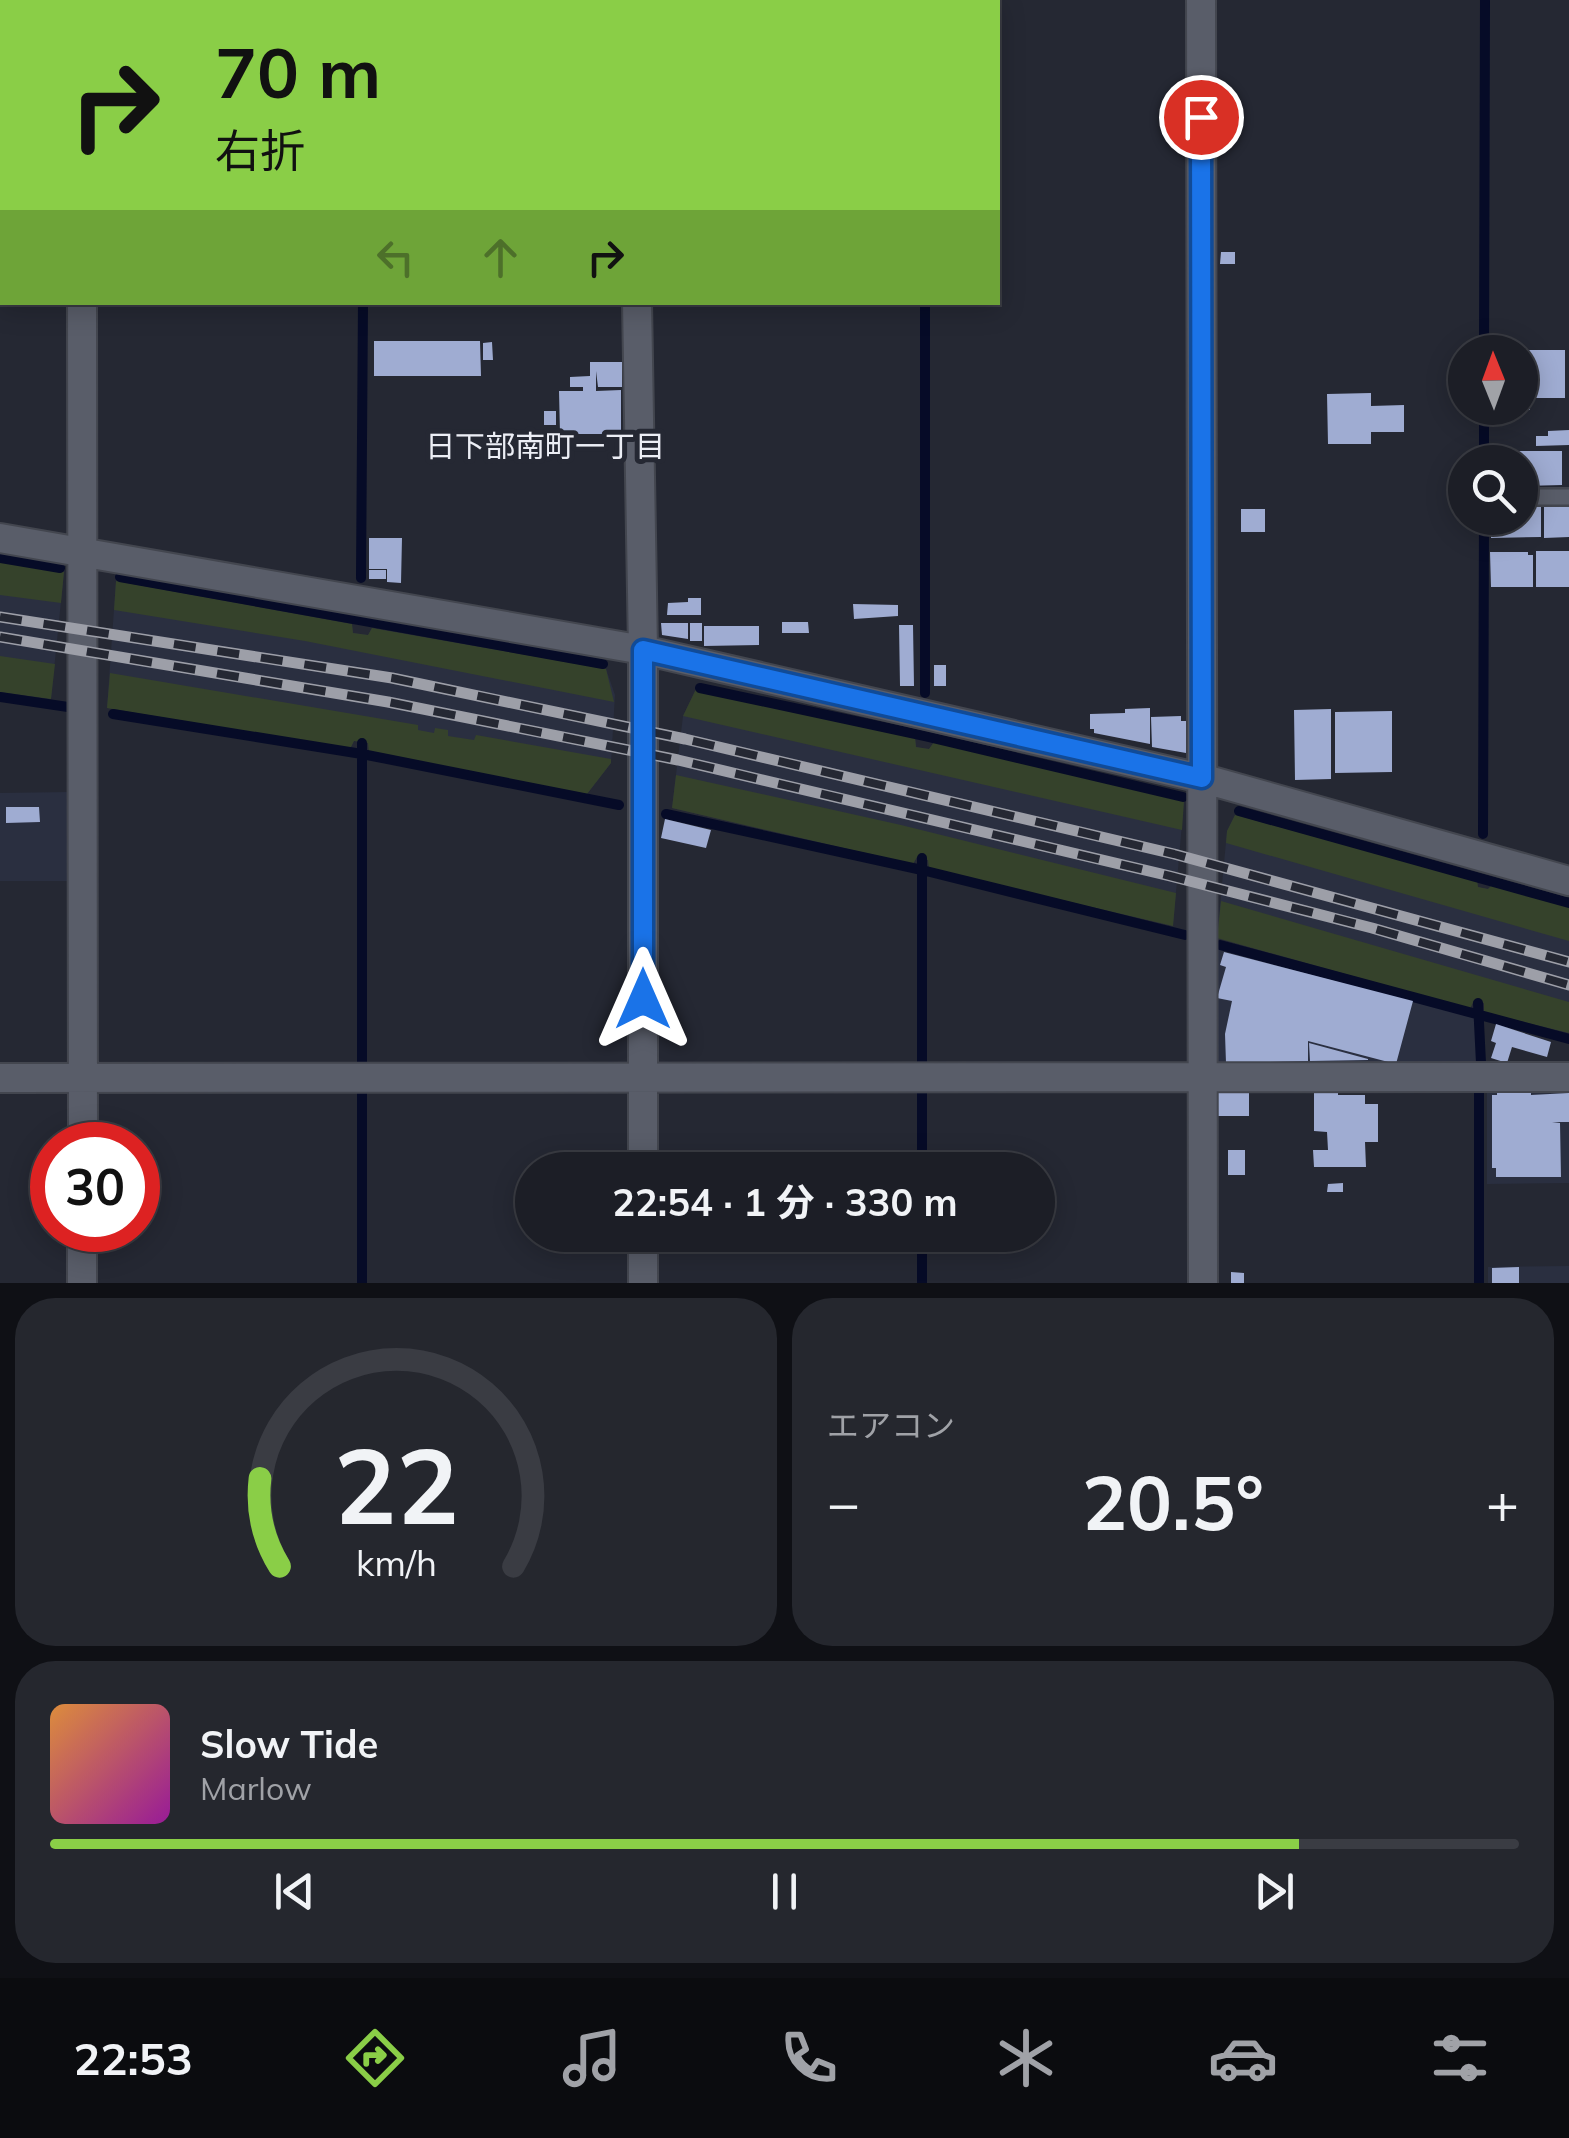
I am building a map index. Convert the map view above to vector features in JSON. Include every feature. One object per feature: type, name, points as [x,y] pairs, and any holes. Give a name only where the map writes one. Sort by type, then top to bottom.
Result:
[{"type":"street","points":[[1201,0],[1203,1283]]},
{"type":"street","points":[[82,305],[83,1122]]},
{"type":"street","points":[[637,305],[643,650],[643,1152]]},
{"type":"street","points":[[0,538],[643,650],[1202,778],[1569,881]]},
{"type":"street","points":[[0,1078],[1204,1074],[1569,1077]]},
{"type":"street","points":[[82,1252],[82,1283]]},
{"type":"street","points":[[643,1252],[643,1283]]},
{"type":"lane","points":[[1538,497],[1569,497]]},
{"type":"shaded area","points":[[0,562],[64,572],[51,699],[0,692]]},
{"type":"shaded area","points":[[116,581],[352,624],[353,633],[368,635],[372,628],[606,669],[615,695],[611,763],[587,794],[369,753],[368,743],[354,741],[350,749],[107,708]]},
{"type":"shaded area","points":[[696,689],[915,737],[916,747],[929,749],[934,742],[1184,801],[1173,926],[929,869],[928,860],[922,858],[917,857],[913,864],[672,808],[683,716]]},
{"type":"shaded area","points":[[70,792],[70,881],[0,881],[0,793]]},
{"type":"shaded area","points":[[1235,815],[1477,880],[1478,887],[1488,889],[1492,885],[1569,906],[1569,1033],[1484,1012],[1484,1003],[1474,1000],[1470,1009],[1217,938],[1227,831]]},
{"type":"shaded area","points":[[1216,946],[1476,1017],[1476,1063],[1216,1066]]},
{"type":"shaded area","points":[[1487,1086],[1569,1086],[1569,1183],[1487,1184]]},
{"type":"shaded area","points":[[1569,1266],[1569,1283],[1488,1283],[1488,1267]]},
{"type":"green space","points":[[0,562],[64,572],[61,603],[0,595]]},
{"type":"green space","points":[[116,581],[352,624],[353,633],[368,635],[372,628],[606,669],[614,702],[305,641],[114,610]]},
{"type":"green space","points":[[0,656],[55,664],[51,699],[0,692]]},
{"type":"green space","points":[[110,673],[418,725],[418,730],[434,733],[435,728],[448,730],[448,736],[474,740],[476,735],[611,759],[611,763],[587,794],[369,753],[368,743],[354,741],[350,749],[107,708]]},
{"type":"green space","points":[[696,689],[915,737],[916,747],[929,749],[934,742],[1184,801],[1182,830],[683,716]]},
{"type":"green space","points":[[676,775],[901,825],[1176,893],[1173,926],[929,869],[928,860],[917,857],[913,864],[672,808]]},
{"type":"green space","points":[[1235,815],[1477,880],[1478,887],[1488,889],[1492,885],[1569,906],[1569,941],[1226,843]]},
{"type":"green space","points":[[1221,901],[1569,1002],[1569,1033],[1484,1012],[1484,1003],[1474,1000],[1470,1009],[1217,938]]},
{"type":"building","points":[[1221,252],[1235,252],[1235,264],[1220,264]]},
{"type":"building","points":[[374,341],[480,341],[481,376],[374,376]]},
{"type":"building","points":[[492,342],[493,360],[483,360],[483,343]]},
{"type":"building","points":[[1538,350],[1565,350],[1565,398],[1538,398]]},
{"type":"building","points":[[590,362],[622,362],[622,387],[598,387],[596,371],[596,391],[621,390],[621,434],[560,434],[559,391],[583,391],[583,387],[570,387],[570,377],[590,376]]},
{"type":"building","points":[[1371,393],[1371,406],[1404,405],[1404,432],[1371,432],[1371,444],[1328,444],[1327,394]]},
{"type":"building","points":[[544,411],[556,411],[556,425],[544,425]]},
{"type":"building","points":[[1569,430],[1569,445],[1536,445],[1536,436],[1548,436],[1548,431]]},
{"type":"building","points":[[1538,451],[1562,451],[1562,485],[1538,486]]},
{"type":"building","points":[[1541,504],[1541,537],[1491,538],[1538,535]]},
{"type":"building","points":[[1544,504],[1569,504],[1569,537],[1544,538]]},
{"type":"building","points":[[1241,509],[1265,509],[1265,532],[1241,532]]},
{"type":"building","points":[[369,538],[402,538],[401,583],[387,582],[387,569],[369,569]]},
{"type":"building","points":[[1536,551],[1569,551],[1569,587],[1536,587]]},
{"type":"building","points":[[1490,552],[1533,555],[1533,587],[1491,587]]},
{"type":"building","points":[[369,570],[386,570],[386,579],[369,579]]},
{"type":"building","points":[[688,598],[701,598],[701,615],[667,615],[668,603],[688,602]]},
{"type":"building","points":[[853,604],[898,605],[898,616],[854,619]]},
{"type":"building","points":[[782,622],[808,622],[809,633],[782,633]]},
{"type":"building","points":[[661,623],[688,623],[688,639],[662,635]]},
{"type":"building","points":[[690,623],[702,623],[702,641],[690,641]]},
{"type":"building","points":[[899,625],[913,625],[914,686],[900,686]]},
{"type":"building","points":[[704,626],[759,626],[759,645],[704,646]]},
{"type":"building","points":[[934,665],[946,665],[946,686],[934,686]]},
{"type":"building","points":[[1150,708],[1150,744],[1090,729],[1090,714]]},
{"type":"building","points":[[1331,709],[1331,779],[1295,780],[1294,710]]},
{"type":"building","points":[[1392,711],[1392,772],[1335,773],[1335,712]]},
{"type":"building","points":[[1181,716],[1181,721],[1186,721],[1186,753],[1152,747],[1151,717]]},
{"type":"building","points":[[6,807],[39,807],[40,822],[6,823]]},
{"type":"building","points":[[665,819],[711,830],[706,848],[661,838]]},
{"type":"building","points":[[1224,952],[1413,1001],[1396,1064],[1308,1041],[1308,1061],[1226,1063],[1225,1034],[1232,1001],[1217,998],[1226,967],[1220,965]]},
{"type":"building","points":[[1496,1024],[1551,1042],[1547,1057],[1512,1047],[1507,1063],[1491,1058]]},
{"type":"building","points":[[1309,1043],[1368,1059],[1368,1060],[1310,1061]]},
{"type":"building","points":[[1314,1089],[1338,1089],[1338,1095],[1365,1095],[1365,1104],[1378,1104],[1378,1142],[1365,1142],[1366,1167],[1314,1167],[1313,1150],[1328,1150],[1327,1132],[1314,1131]]},
{"type":"building","points":[[1497,1089],[1531,1089],[1531,1095],[1569,1093],[1569,1122],[1552,1122],[1560,1123],[1561,1177],[1496,1177],[1496,1168],[1492,1168],[1492,1095],[1497,1095]]},
{"type":"building","points":[[1218,1092],[1249,1092],[1249,1116],[1218,1116]]},
{"type":"building","points":[[1228,1150],[1245,1150],[1245,1175],[1228,1175]]},
{"type":"building","points":[[1343,1183],[1343,1192],[1327,1192],[1328,1184]]},
{"type":"building","points":[[1519,1267],[1519,1283],[1492,1283],[1492,1268]]},
{"type":"building","points":[[1231,1272],[1244,1273],[1244,1283],[1231,1283]]},
{"type":"waterway","points":[[1484,335],[1485,0]]},
{"type":"waterway","points":[[361,578],[363,305]]},
{"type":"waterway","points":[[925,305],[925,693]]},
{"type":"waterway","points":[[1484,425],[1484,445]]},
{"type":"waterway","points":[[1483,834],[1484,535]]},
{"type":"waterway","points":[[0,558],[60,568]]},
{"type":"waterway","points":[[120,577],[603,664]]},
{"type":"waterway","points":[[700,688],[1183,797]]},
{"type":"waterway","points":[[0,697],[68,707]]},
{"type":"waterway","points":[[113,714],[362,754],[619,805]]},
{"type":"waterway","points":[[362,743],[362,1065]]},
{"type":"waterway","points":[[1239,811],[1569,903]]},
{"type":"waterway","points":[[666,814],[922,870],[1185,935]]},
{"type":"waterway","points":[[922,858],[922,1067]]},
{"type":"waterway","points":[[1220,945],[1569,1039]]},
{"type":"waterway","points":[[1478,1003],[1481,1063]]},
{"type":"waterway","points":[[922,1088],[922,1152]]},
{"type":"waterway","points":[[362,1089],[362,1283]]},
{"type":"waterway","points":[[1479,1089],[1479,1283]]},
{"type":"waterway","points":[[922,1252],[922,1283]]},
{"type":"railway","points":[[0,617],[392,678],[685,739],[1174,854],[1569,962]]},
{"type":"railway","points":[[0,637],[388,702],[678,760],[1170,876],[1372,928],[1569,985]]},
{"type":"district","name":"日下部南町一丁目","points":[[545,447]]},
{"type":"route","points":[[643,999],[643,650],[1202,778],[1201,117]]}]
